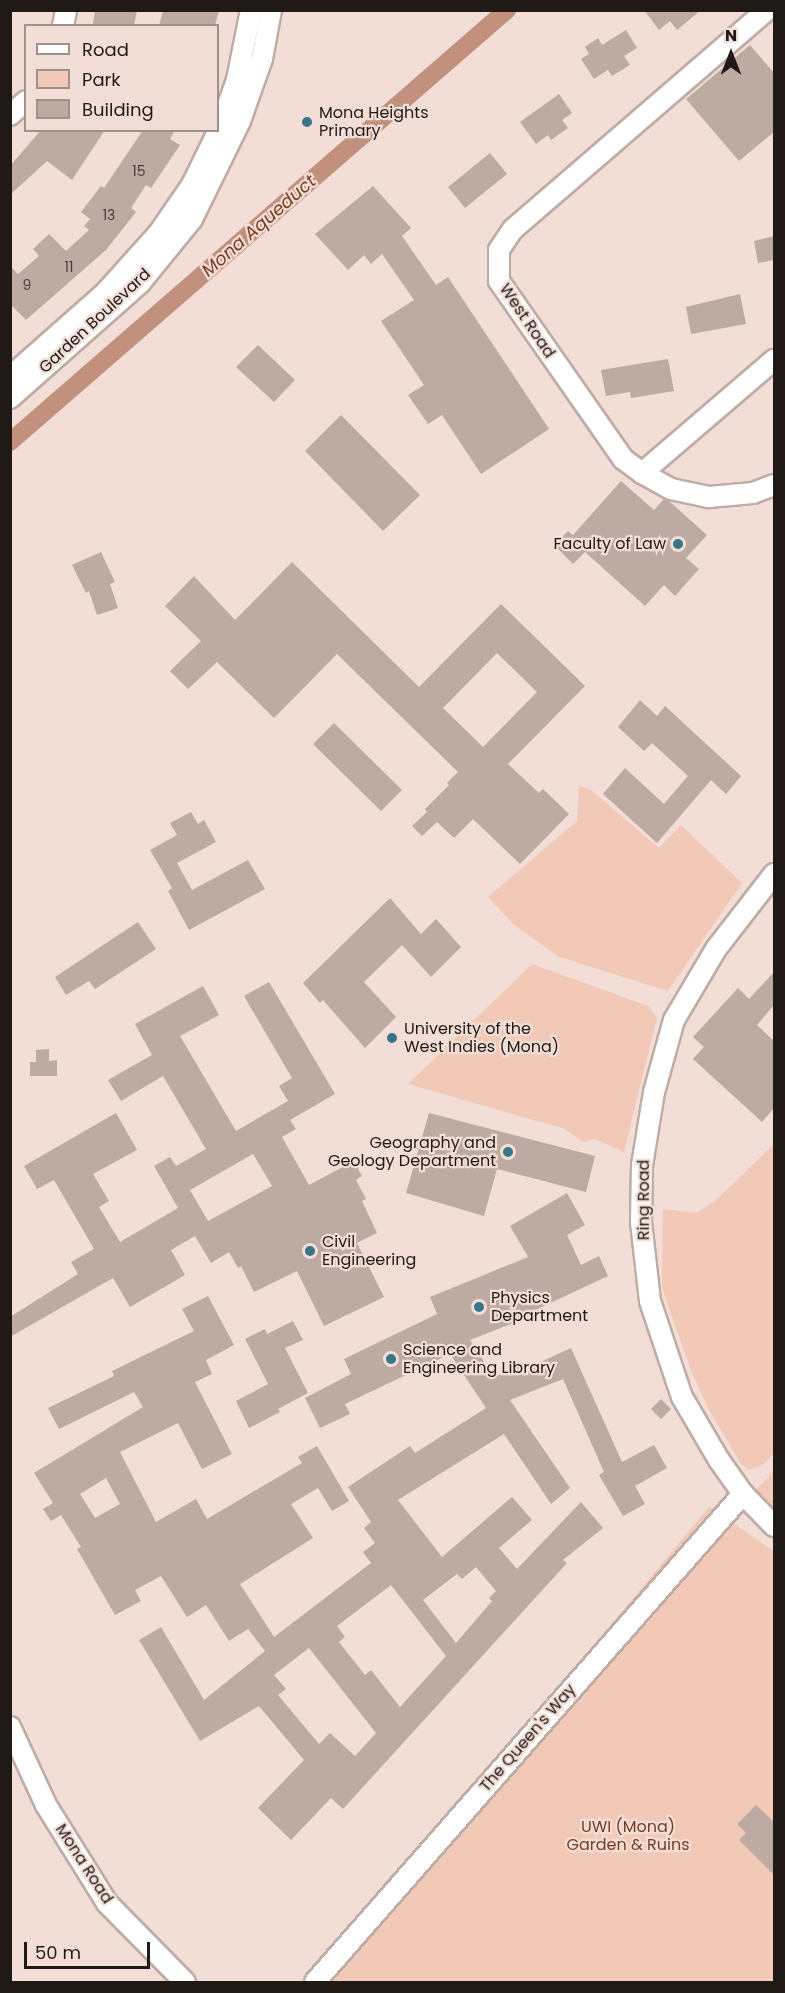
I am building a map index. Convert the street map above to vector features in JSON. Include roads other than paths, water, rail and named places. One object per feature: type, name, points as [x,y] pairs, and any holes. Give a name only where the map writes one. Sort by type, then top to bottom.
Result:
[{"type":"street","name":"Garden Boulevard","points":[[219,130],[237,80],[251,10]]},
{"type":"street","name":"Garden Boulevard","points":[[10,398],[140,283],[192,219],[240,121],[262,59],[271,10]]},
{"type":"street","name":"West Road","points":[[767,10],[513,229],[500,250],[499,281],[623,459],[642,473],[671,489],[709,497],[753,493],[774,485]]},
{"type":"street","points":[[10,116],[24,103]]},
{"type":"street","name":"Garden Boulevard","points":[[10,376],[106,291],[159,233],[192,185],[218,132]]},
{"type":"street","points":[[642,473],[774,360]]},
{"type":"street","name":"Ring Road","points":[[774,874],[716,949],[674,1020],[654,1092],[642,1165],[641,1222],[646,1283],[652,1308],[682,1397],[719,1460],[743,1494],[774,1526]]},
{"type":"street","name":"The Queen's Way","points":[[315,1983],[743,1494]]},
{"type":"street","name":"Mona Road","points":[[10,1727],[46,1805],[107,1903],[185,1983]]},
{"type":"waterway","name":"Mona Aqueduct","points":[[10,442],[507,10]]},
{"type":"place","name":"Mona Heights Primary","points":[[307,122]]},
{"type":"place","name":"Faculty of Law","points":[[678,544]]},
{"type":"place","name":"University of the West Indies (Mona)","points":[[392,1038]]},
{"type":"place","name":"Geography and Geology Department","points":[[508,1152]]},
{"type":"place","name":"Civil Engineering","points":[[310,1251]]},
{"type":"place","name":"Physics Department","points":[[479,1307]]},
{"type":"place","name":"Science and Engineering Library","points":[[391,1359]]},
{"type":"park label","name":"UWI (Mona) Garden & Ruins","points":[[628,1836]]}]
